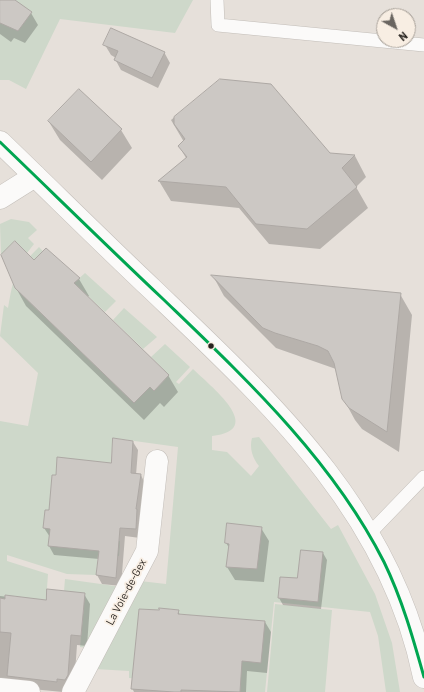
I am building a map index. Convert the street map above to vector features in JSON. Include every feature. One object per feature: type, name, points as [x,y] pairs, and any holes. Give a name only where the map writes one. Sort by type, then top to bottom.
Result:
[{"type":"street","points":[[0,142],[258,392],[315,457],[369,534],[386,563],[408,615],[424,677]]},
{"type":"street","points":[[0,198],[34,176]]},
{"type":"street","name":"La Voie-de-Gex","points":[[73,692],[147,551],[157,461]]},
{"type":"street","points":[[0,690],[29,692]]},
{"type":"lane","points":[[217,0],[218,25],[424,45]]},
{"type":"lane","points":[[369,534],[424,477]]},
{"type":"green space","points":[[0,0],[193,0],[175,33],[60,19],[26,89],[9,80],[0,80]]},
{"type":"green space","points":[[11,219],[29,222],[37,230],[28,238],[34,244],[27,253],[15,241],[1,255],[0,224]]},
{"type":"green space","points":[[39,247],[49,258],[21,294],[134,403],[150,387],[154,391],[169,375],[151,357],[165,344],[190,367],[176,382],[179,384],[193,369],[211,385],[230,406],[235,416],[235,425],[228,432],[212,436],[212,450],[227,452],[251,476],[259,466],[252,453],[251,442],[252,438],[259,437],[331,529],[338,525],[375,594],[392,643],[400,692],[386,692],[378,636],[370,612],[274,602],[265,692],[240,692],[241,677],[195,650],[198,616],[178,614],[178,610],[159,609],[155,656],[140,679],[129,678],[129,671],[95,669],[140,581],[166,584],[178,447],[113,438],[104,540],[120,541],[119,556],[98,555],[96,575],[67,574],[7,555],[7,561],[48,574],[46,602],[5,595],[5,599],[0,598],[0,421],[28,426],[38,373],[0,336],[4,305],[8,308],[16,274],[24,262]]},
{"type":"green space","points":[[85,273],[116,301],[105,312],[74,283]]},
{"type":"green space","points":[[124,308],[157,337],[143,349],[113,320]]},
{"type":"green space","points":[[65,579],[115,586],[117,588],[87,648],[80,647],[84,603],[64,591]]},
{"type":"green space","points":[[275,604],[332,610],[325,692],[267,692]]},
{"type":"building","points":[[0,0],[15,0],[32,12],[18,31],[0,23]]},
{"type":"building","points":[[111,28],[165,52],[152,78],[114,60],[118,51],[103,45]]},
{"type":"building","points":[[220,79],[271,84],[330,153],[355,155],[342,168],[357,187],[307,229],[256,224],[226,187],[158,181],[187,157],[178,146],[185,139],[174,124],[174,117]]},
{"type":"building","points":[[79,89],[122,129],[91,162],[48,121]]},
{"type":"building","points":[[15,241],[34,260],[46,248],[80,278],[74,283],[169,375],[154,391],[150,387],[134,403],[15,288],[1,255]]},
{"type":"building","points":[[211,275],[401,293],[387,432],[349,408],[342,399],[334,363],[328,351],[318,346],[263,328]]},
{"type":"building","points":[[113,438],[133,441],[131,473],[141,474],[136,509],[136,529],[120,528],[116,578],[96,575],[99,551],[48,546],[50,529],[43,528],[45,510],[49,510],[52,475],[56,475],[57,457],[111,463]]},
{"type":"building","points":[[227,523],[262,527],[257,569],[226,567],[229,544],[225,543]]},
{"type":"building","points":[[301,550],[323,552],[318,602],[278,598],[280,577],[297,578]]},
{"type":"building","points":[[47,589],[85,593],[81,636],[71,635],[68,675],[65,680],[57,679],[57,682],[7,676],[11,633],[0,632],[0,598],[5,599],[5,595],[46,600]]},
{"type":"building","points":[[159,608],[179,610],[178,614],[265,621],[261,663],[242,661],[240,692],[181,690],[181,692],[174,692],[131,689],[139,609],[159,610]]},
{"type":"transit line","points":[[0,142],[225,359],[285,422],[313,454],[363,524],[384,562],[402,604],[424,677]]}]
